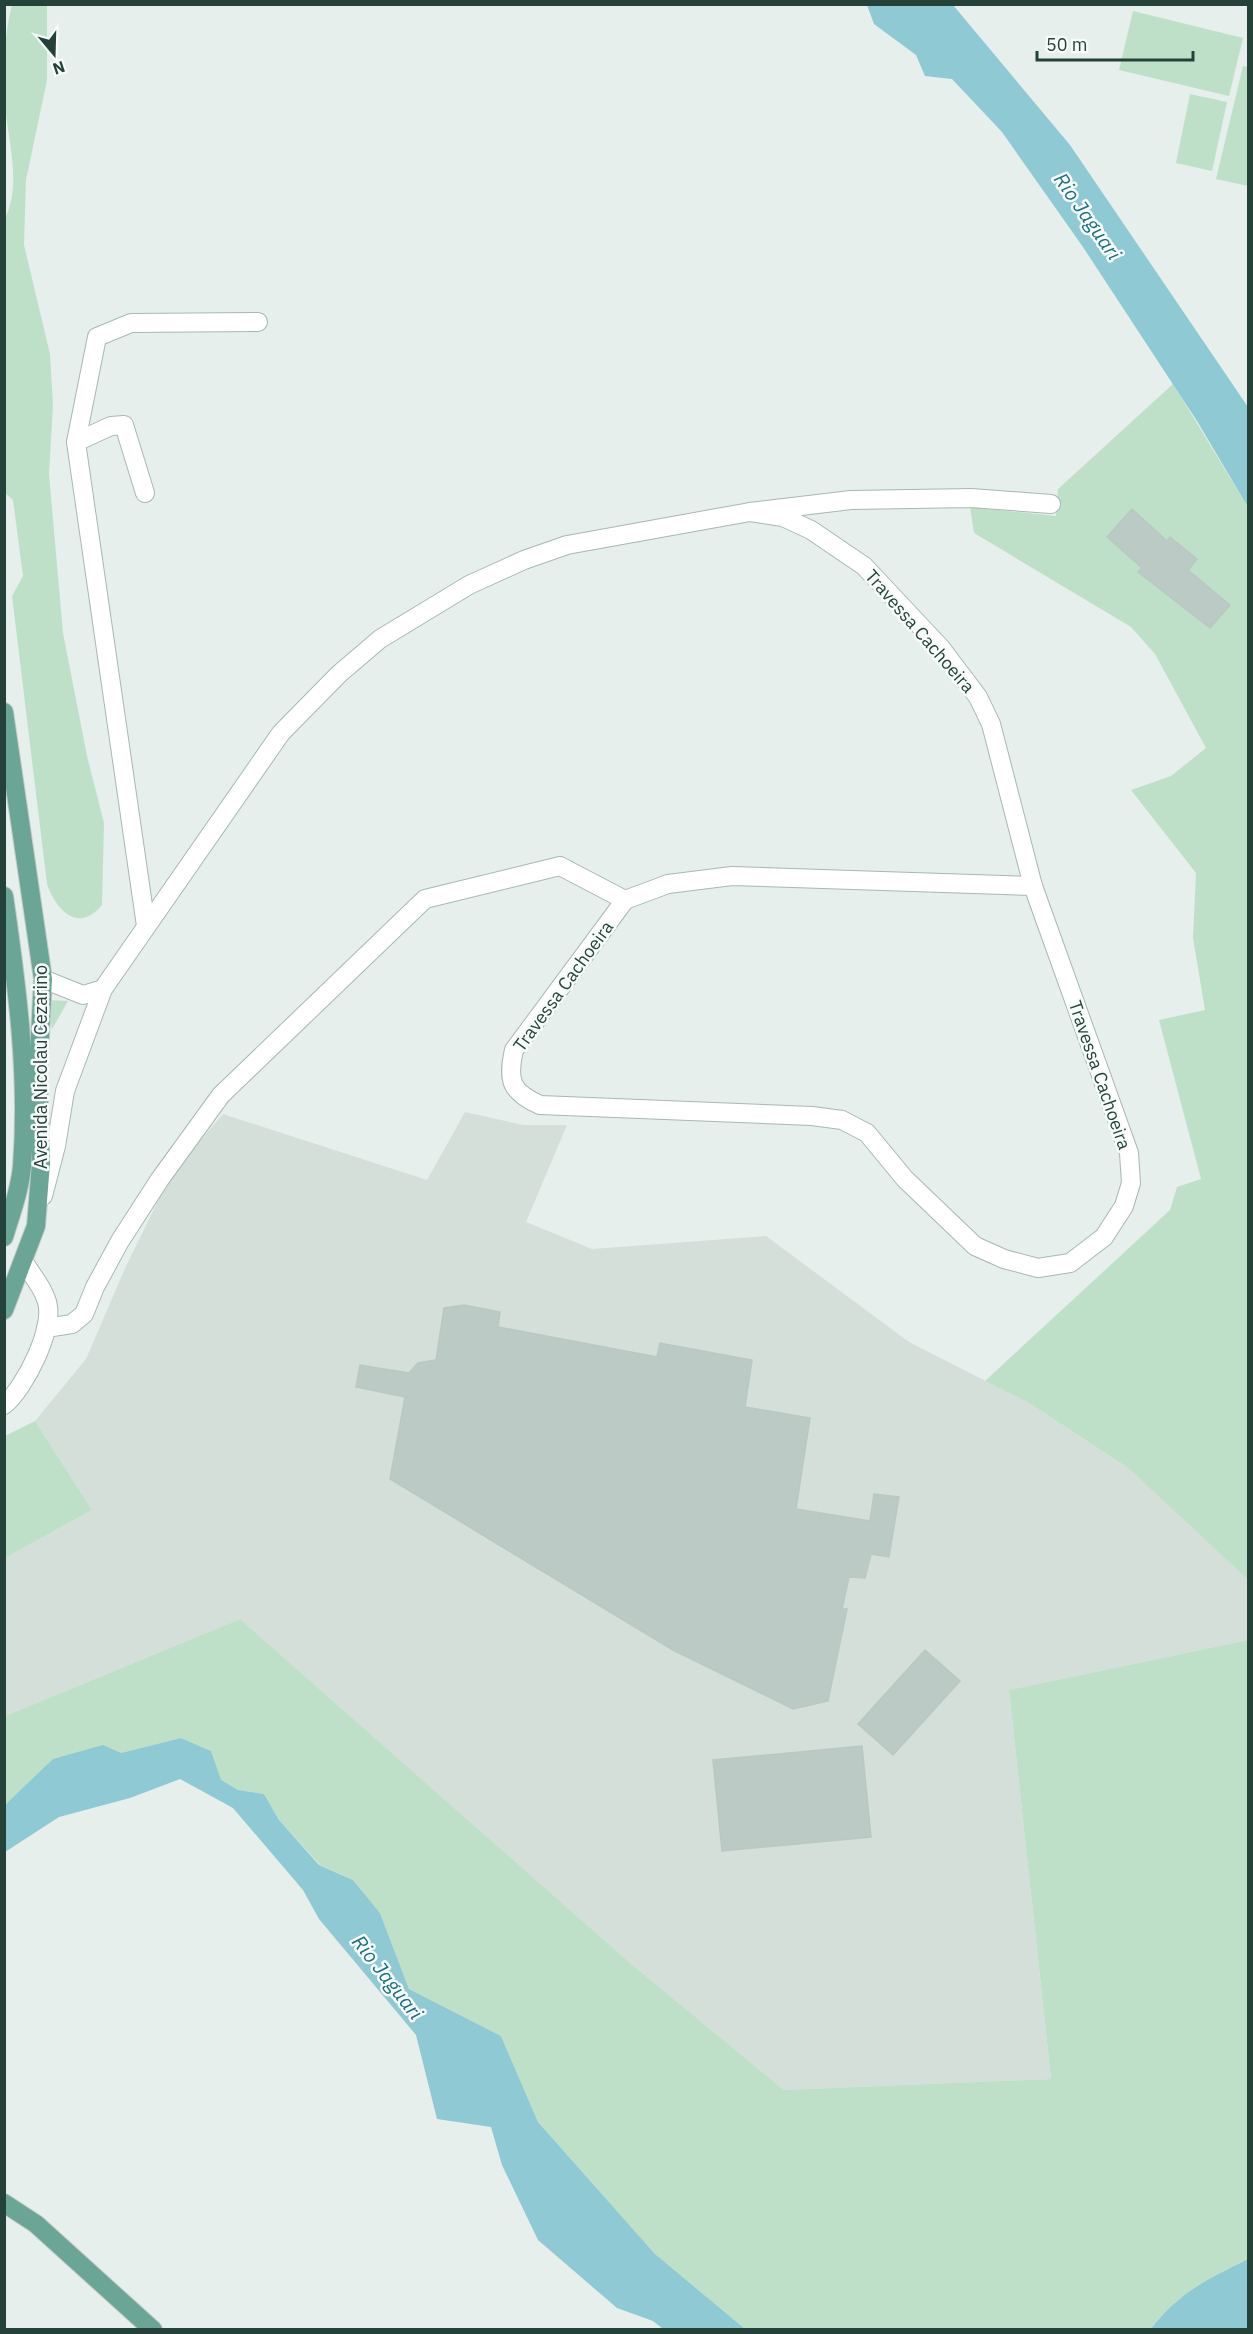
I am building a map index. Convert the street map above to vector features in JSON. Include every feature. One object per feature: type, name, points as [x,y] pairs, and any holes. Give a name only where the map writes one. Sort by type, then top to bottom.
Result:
[{"type":"main road","name":"Avenida Nicolau Cezarino","points":[[4,711],[43,979],[38,1073],[41,1163],[36,1226],[4,1310]]},
{"type":"main road","name":"Avenida Nicolau Cezarino","points":[[4,896],[23,1046],[22,1168],[4,1237]]},
{"type":"main road","points":[[4,2203],[36,2224],[153,2330]]},
{"type":"street","points":[[146,926],[76,442],[97,337],[131,323],[258,322]]},
{"type":"street","points":[[76,442],[111,426],[124,425],[145,493]]},
{"type":"street","points":[[36,1226],[56,1146],[65,1090],[103,989],[281,733],[339,674],[380,639],[469,585],[524,560],[567,545],[750,512],[851,500],[971,498],[1051,504]]},
{"type":"street","name":"Travessa Cachoeira","points":[[625,900],[514,1050],[510,1068],[513,1087],[522,1097],[540,1105],[812,1116],[842,1120],[867,1133],[905,1179],[975,1246],[1004,1259],[1038,1268],[1071,1263],[1104,1237],[1124,1206],[1131,1183],[1129,1153],[1033,886],[991,724],[978,697],[962,672],[864,566],[811,530],[783,517],[750,512]]},
{"type":"street","points":[[46,1328],[72,1324],[84,1314],[95,1287],[120,1241],[160,1179],[221,1095],[425,899],[560,866],[625,900],[668,884],[732,876],[1033,886]]},
{"type":"street","points":[[43,979],[83,995],[103,989]]},
{"type":"street","points":[[4,1405],[33,1368],[46,1328],[48,1300],[24,1262]]},
{"type":"shaded area","points":[[465,1112],[523,1125],[567,1125],[526,1222],[592,1249],[766,1236],[909,1342],[1029,1403],[1128,1468],[1248,1580],[1248,1640],[1009,1690],[1051,2079],[784,2090],[629,1962],[240,1619],[5,1716],[5,1558],[92,1510],[35,1421],[86,1359],[126,1266],[163,1191],[194,1148],[223,1114],[427,1180]]},
{"type":"green space","points":[[12,5],[47,5],[47,80],[26,180],[24,245],[50,354],[53,405],[49,474],[63,633],[87,756],[104,823],[102,905],[85,918],[76,918],[62,910],[47,884],[12,596],[23,576],[13,500],[4,492],[4,221],[10,207],[13,177],[6,116],[4,65]]},
{"type":"green space","points":[[1133,11],[1243,38],[1229,96],[1119,70]]},
{"type":"green space","points":[[1243,66],[1248,67],[1248,186],[1216,179]]},
{"type":"green space","points":[[1190,94],[1227,102],[1212,171],[1176,163]]},
{"type":"green space","points":[[1173,384],[1248,507],[1248,1580],[1128,1468],[1029,1403],[985,1381],[1170,1210],[1177,1187],[1201,1179],[1159,1020],[1205,1010],[1193,938],[1196,873],[1131,790],[1171,776],[1206,748],[1155,654],[1131,627],[974,533],[970,507],[1056,516],[1058,489]]},
{"type":"green space","points":[[48,1000],[68,1001],[52,1029]]},
{"type":"green space","points":[[35,1421],[92,1510],[5,1558],[5,1436]]},
{"type":"green space","points":[[240,1619],[629,1962],[784,2090],[1051,2079],[1009,1690],[1248,1640],[1248,2259],[1195,2288],[1173,2305],[1151,2329],[745,2329],[655,2254],[538,2122],[501,2036],[409,1989],[380,1913],[353,1880],[320,1865],[279,1820],[264,1794],[238,1790],[220,1780],[211,1751],[181,1738],[121,1753],[28,1785],[5,1805],[5,1716]]},
{"type":"water","name":"Rio Jaguari","points":[[867,5],[953,5],[1070,145],[1248,407],[1248,507],[1197,421],[1083,247],[1002,132],[952,79],[925,76],[916,55],[874,24]]},
{"type":"water","name":"Rio Jaguari","points":[[181,1738],[211,1751],[221,1780],[238,1790],[264,1794],[279,1820],[319,1865],[353,1880],[380,1913],[409,1989],[501,2036],[538,2122],[655,2254],[745,2329],[663,2329],[653,2321],[617,2308],[538,2240],[502,2165],[491,2127],[437,2119],[416,2035],[319,1919],[303,1890],[233,1808],[180,1779],[130,1798],[59,1817],[5,1852],[5,1805],[53,1759],[103,1745],[121,1753]]},
{"type":"water","points":[[1248,2259],[1248,2329],[1151,2329],[1173,2305],[1195,2288]]},
{"type":"building","points":[[1132,509],[1167,541],[1170,537],[1197,559],[1188,570],[1230,605],[1210,628],[1138,572],[1142,568],[1107,537]]},
{"type":"building","points":[[464,1305],[500,1312],[498,1327],[657,1357],[660,1343],[752,1360],[745,1407],[810,1418],[796,1509],[870,1521],[874,1494],[899,1497],[889,1557],[871,1554],[865,1578],[849,1577],[842,1609],[847,1609],[828,1701],[793,1709],[673,1650],[390,1479],[405,1397],[356,1387],[360,1365],[409,1373],[418,1363],[436,1360],[444,1308]]},
{"type":"building","points":[[925,1650],[960,1681],[893,1755],[858,1724]]},
{"type":"building","points":[[862,1746],[871,1837],[722,1851],[713,1760]]}]
